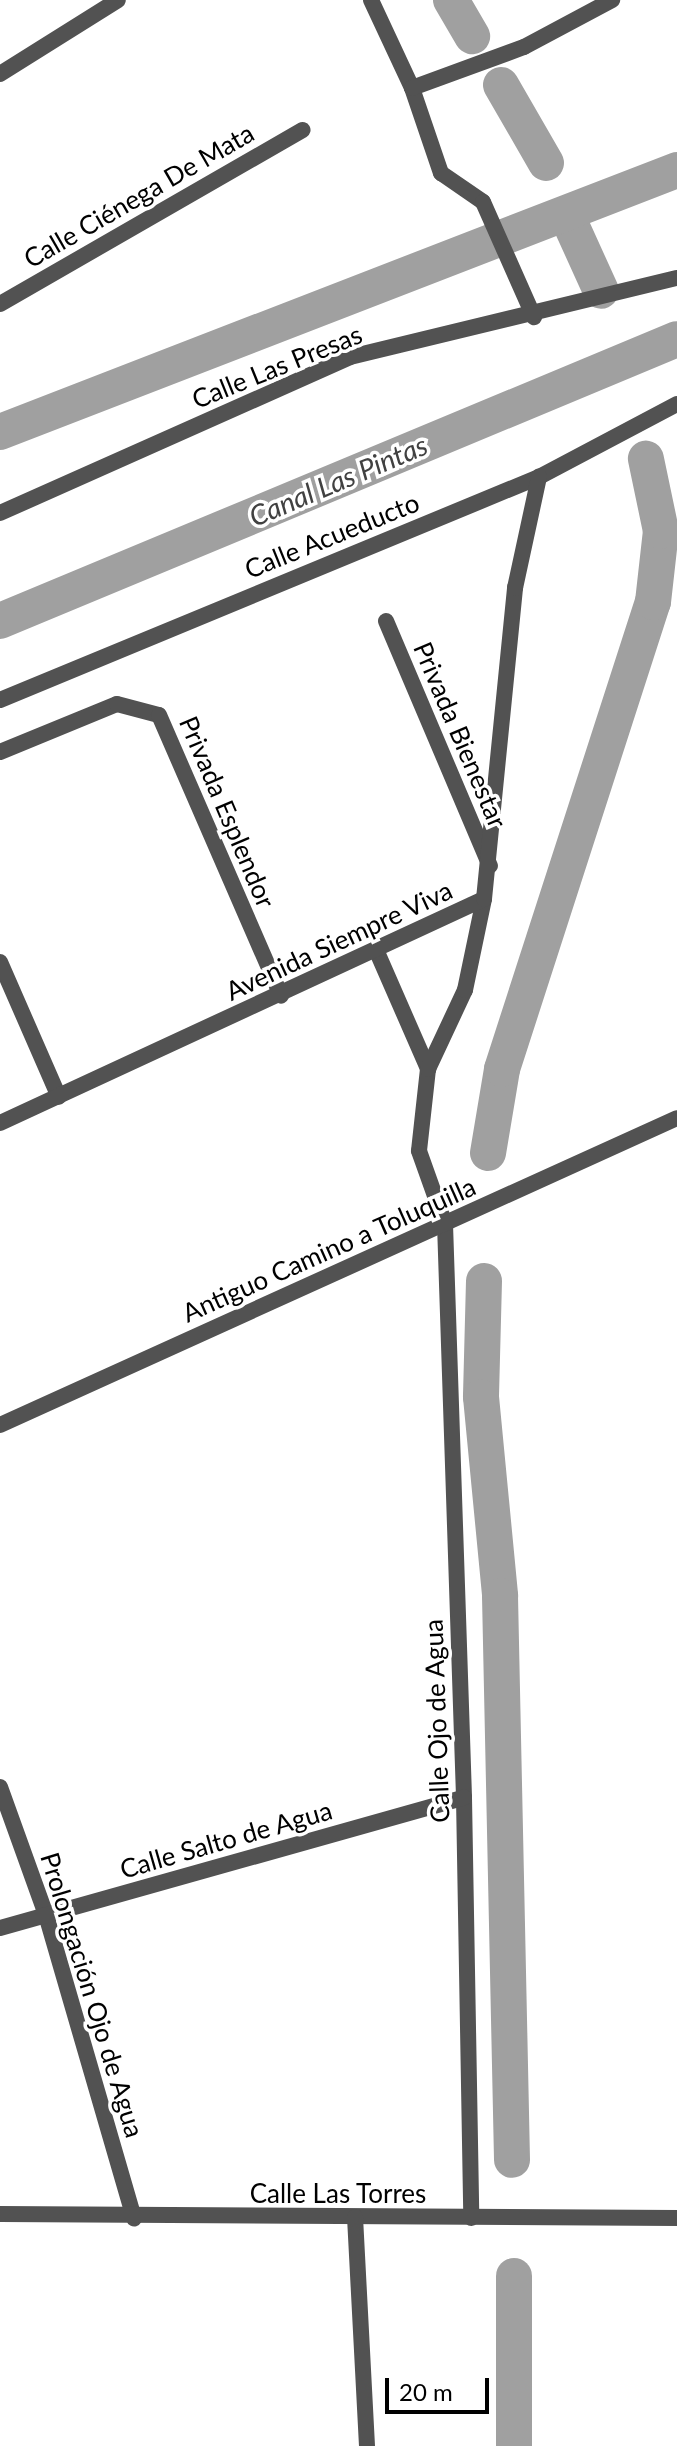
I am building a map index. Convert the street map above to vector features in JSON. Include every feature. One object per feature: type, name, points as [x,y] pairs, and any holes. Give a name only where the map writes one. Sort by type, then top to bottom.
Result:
[{"type":"street","points":[[0,74],[118,0]]},
{"type":"street","points":[[371,0],[412,88],[441,173],[483,202],[534,317]]},
{"type":"street","points":[[412,88],[524,47],[612,0]]},
{"type":"street","name":"Calle Ciénega De Mata","points":[[0,304],[302,130]]},
{"type":"street","name":"Calle Las Presas","points":[[0,513],[350,357],[534,317],[677,278]]},
{"type":"street","name":"Calle Acueducto","points":[[0,700],[539,477],[677,404]]},
{"type":"street","name":"Avenida Siempre Viva","points":[[0,1123],[377,952],[484,899],[490,867],[515,588],[539,477]]},
{"type":"street","name":"Privada Bienestar","points":[[386,621],[490,867]]},
{"type":"street","name":"Privada Esplendor","points":[[0,752],[117,704],[159,715],[281,996]]},
{"type":"street","points":[[428,1069],[465,990],[484,899]]},
{"type":"street","points":[[377,952],[428,1069]]},
{"type":"street","points":[[0,962],[59,1097]]},
{"type":"street","name":"Calle Ojo de Agua","points":[[428,1069],[419,1151],[445,1224],[464,1798],[471,2218]]},
{"type":"street","name":"Antiguo Camino a Toluquilla","points":[[0,1425],[677,1118]]},
{"type":"street","name":"Prolongación Ojo de Agua","points":[[0,1787],[46,1915],[134,2218]]},
{"type":"street","name":"Calle Salto de Agua","points":[[0,1928],[464,1798]]},
{"type":"street","name":"Calle Las Torres","points":[[0,2214],[134,2218],[677,2218]]},
{"type":"street","points":[[355,2217],[367,2446]]},
{"type":"waterway","points":[[451,0],[472,36]]},
{"type":"waterway","points":[[501,85],[546,163]]},
{"type":"waterway","points":[[0,432],[677,170]]},
{"type":"waterway","points":[[572,227],[601,291]]},
{"type":"waterway","name":"Canal Las Pintas","points":[[0,621],[677,339]]},
{"type":"waterway","points":[[488,1153],[502,1069],[653,602],[661,531],[646,459]]},
{"type":"waterway","points":[[484,1281],[481,1397],[500,1596],[512,2160]]},
{"type":"waterway","points":[[514,2276],[514,2446]]}]
